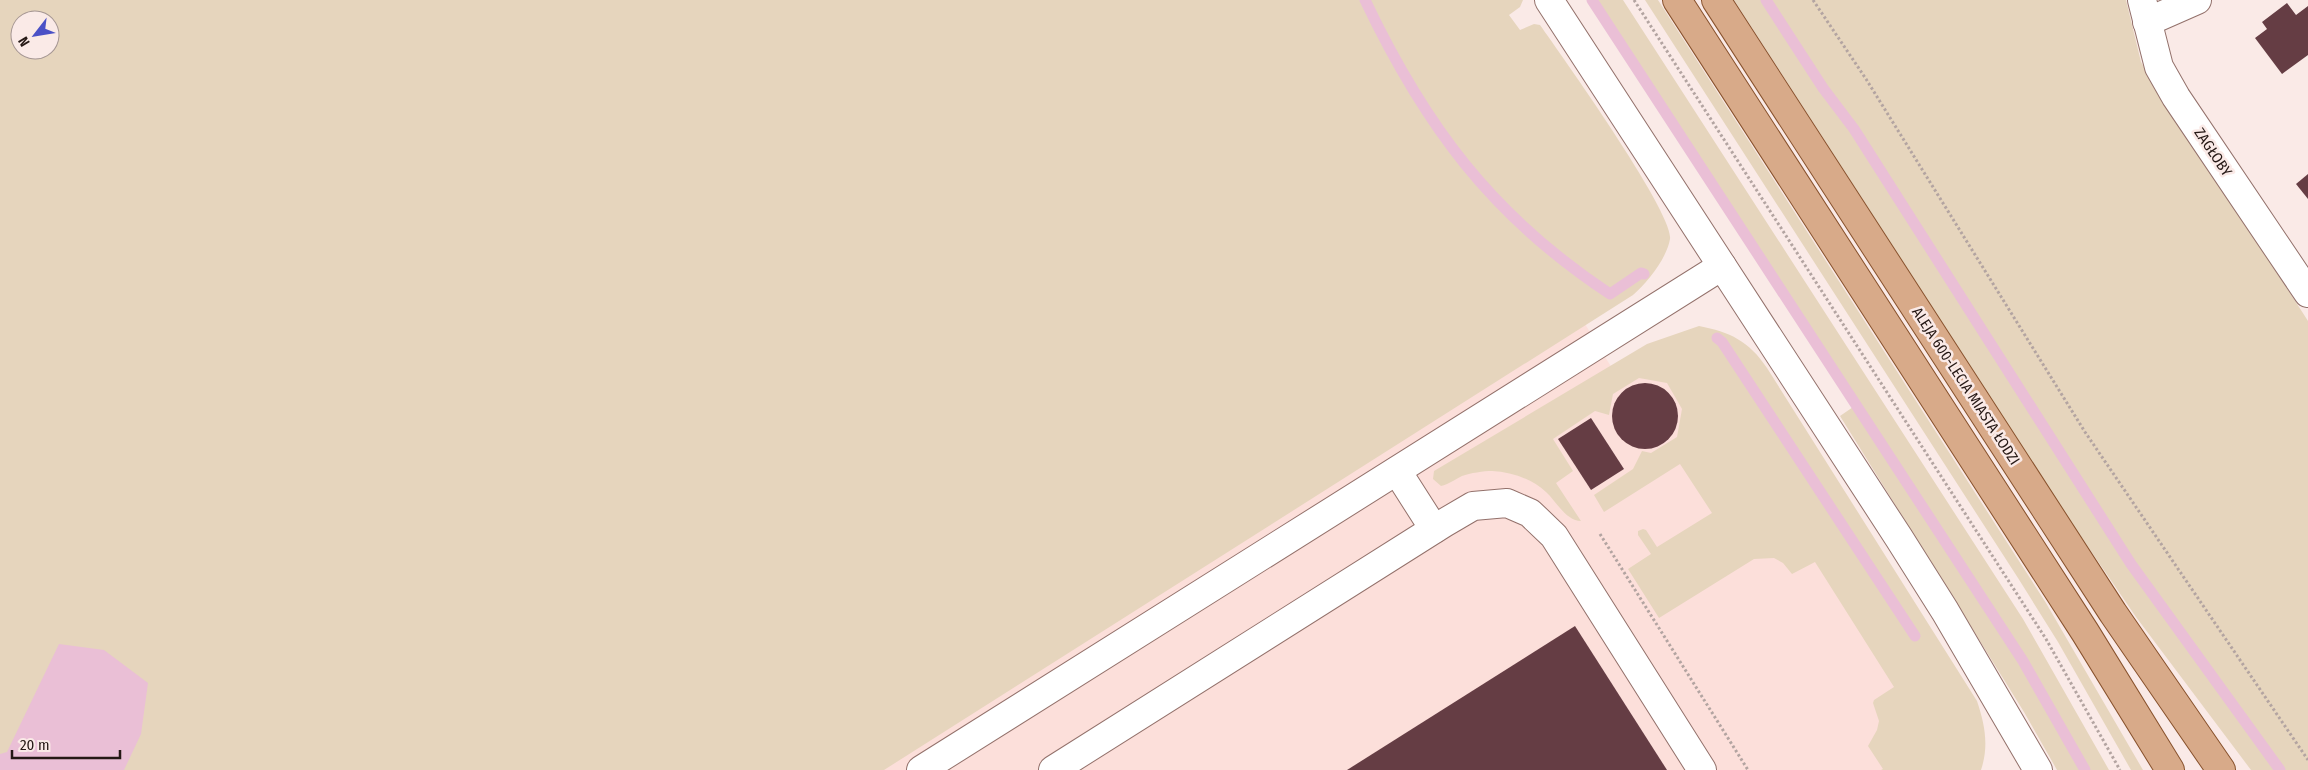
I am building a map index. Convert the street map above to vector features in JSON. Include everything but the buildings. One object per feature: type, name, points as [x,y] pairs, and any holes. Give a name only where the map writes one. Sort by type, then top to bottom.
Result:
[{"type":"main road","points":[[1677,0],[2086,632],[2170,770]]},
{"type":"main road","name":"ALEJA 600-LECIA MIASTA ŁODZI","points":[[1716,0],[2113,613],[2221,770]]},
{"type":"street","points":[[1549,0],[1945,611],[2038,770]]},
{"type":"street","points":[[2145,11],[2197,0]]},
{"type":"street","name":"ZAGŁOBY","points":[[2145,11],[2159,67],[2308,293]]},
{"type":"street","points":[[921,770],[1722,266]]},
{"type":"street","points":[[1397,471],[1434,529]]},
{"type":"street","points":[[1053,770],[1434,529],[1474,506],[1506,503],[1530,513],[1554,536],[1702,770]]},
{"type":"path","points":[[1634,0],[2046,639],[2120,770]]},
{"type":"path","points":[[1813,0],[1866,79],[2085,432],[2308,760]]},
{"type":"path","points":[[1600,534],[1748,770]]},
{"type":"shaded area","points":[[0,0],[1523,0],[1520,7],[1509,15],[1520,30],[1534,24],[1540,25],[1636,168],[1666,224],[1670,239],[1668,246],[1661,262],[1650,277],[1633,295],[884,770],[0,770]]},
{"type":"shaded area","points":[[1595,0],[1623,0],[2023,619],[2109,770],[2057,770],[2024,712],[1840,416],[1859,403]]},
{"type":"shaded area","points":[[1645,0],[1658,0],[2046,603],[2143,770],[2131,770],[2058,642],[2018,578]]},
{"type":"shaded area","points":[[1734,0],[2126,0],[2141,62],[2157,90],[2308,321],[2308,770],[2251,770],[2136,617],[2071,522]]},
{"type":"shaded area","points":[[1574,306],[1618,378],[1745,353],[1932,770],[840,770]]},
{"type":"shaded area","points":[[1699,326],[1720,331],[1738,339],[1753,351],[1767,368],[1977,701],[1985,736],[1985,752],[1981,770],[1881,770],[1883,769],[1868,746],[1877,730],[1879,721],[1873,703],[1874,700],[1894,687],[1815,562],[1792,574],[1783,563],[1774,558],[1754,559],[1659,618],[1628,569],[1651,554],[1638,535],[1638,531],[1646,530],[1657,547],[1712,513],[1680,464],[1604,512],[1594,495],[1633,469],[1642,451],[1651,453],[1677,437],[1682,409],[1667,383],[1639,378],[1613,394],[1609,415],[1595,411],[1553,439],[1573,471],[1556,483],[1581,521],[1571,518],[1566,514],[1540,487],[1528,480],[1507,473],[1477,472],[1462,476],[1441,486],[1433,479],[1434,471],[1647,344]]},
{"type":"shaded area","points":[[59,644],[104,650],[148,683],[141,734],[124,770],[0,770],[0,754],[7,752]]},
{"type":"waterway","points":[[1365,0],[1388,46],[1438,128],[1496,200],[1530,233],[1568,264],[1610,294],[1641,273],[1644,274]]},
{"type":"waterway","points":[[1592,0],[2023,661],[2085,770]]},
{"type":"waterway","points":[[1766,0],[1823,88],[1854,129],[2131,564],[2280,770]]},
{"type":"waterway","points":[[1717,338],[1722,342],[1915,636]]}]
